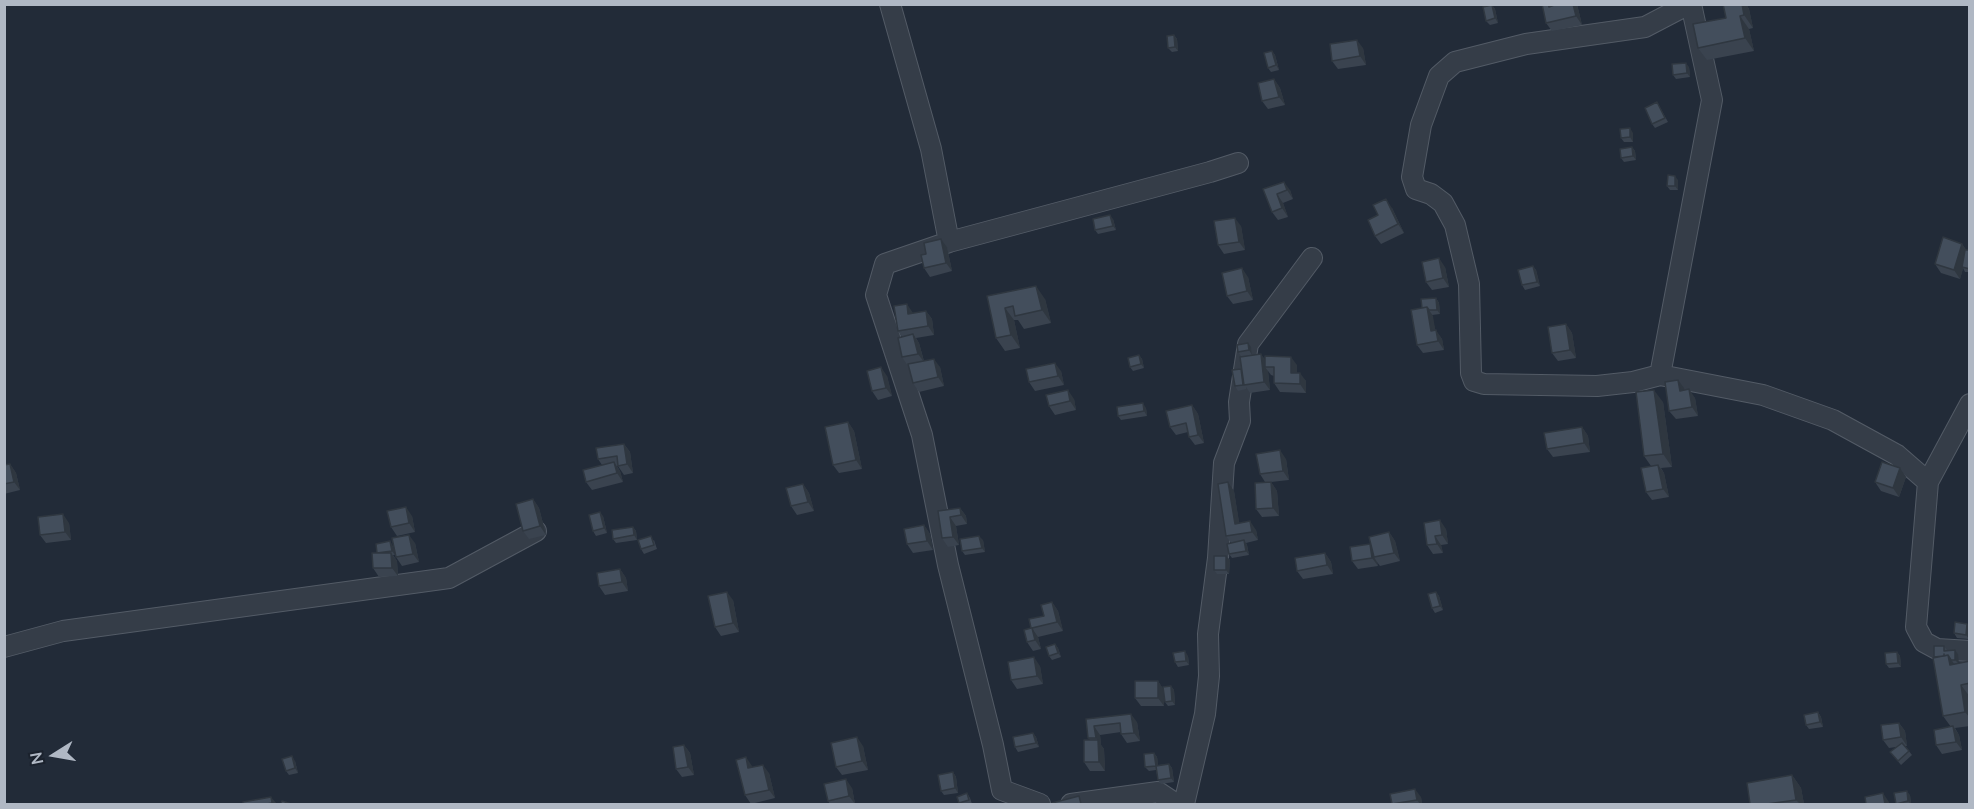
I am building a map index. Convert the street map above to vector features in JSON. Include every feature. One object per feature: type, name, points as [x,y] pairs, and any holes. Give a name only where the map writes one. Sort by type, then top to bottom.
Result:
[{"type":"street","points":[[890,4],[931,149],[949,242]]},
{"type":"street","points":[[1660,375],[1712,100],[1690,4],[1645,27],[1526,44],[1455,62],[1439,76],[1421,125],[1412,177],[1416,189],[1431,194],[1443,204],[1455,225],[1469,284],[1471,373],[1474,381],[1484,384],[1598,386],[1633,382],[1660,375],[1763,395],[1833,420],[1897,455],[1928,482]]},
{"type":"street","points":[[1040,804],[1002,790],[948,565],[922,435],[876,295],[885,264],[949,242],[1238,163]]},
{"type":"street","points":[[1184,804],[1205,714],[1209,676],[1208,634],[1218,558],[1224,463],[1240,421],[1239,402],[1248,344],[1312,258]]},
{"type":"street","points":[[1970,404],[1928,482],[1916,627],[1924,642],[1937,649],[1970,651]]},
{"type":"street","points":[[4,647],[63,631],[448,578],[536,531]]},
{"type":"street","points":[[1071,804],[1158,792],[1176,804]]},
{"type":"building","points":[[1542,4],[1548,4],[1549,7],[1557,4],[1573,4],[1576,16],[1546,23]]},
{"type":"building","points":[[1723,4],[1742,4],[1744,15],[1740,16],[1745,38],[1698,48],[1693,24],[1726,18]]},
{"type":"building","points":[[1492,5],[1495,18],[1486,21],[1483,7]]},
{"type":"building","points":[[1174,35],[1175,47],[1168,48],[1167,36]]},
{"type":"building","points":[[1357,40],[1360,56],[1332,61],[1330,44]]},
{"type":"building","points":[[1272,51],[1276,65],[1268,68],[1264,53]]},
{"type":"building","points":[[1686,63],[1687,73],[1673,75],[1672,64]]},
{"type":"building","points":[[1274,79],[1279,97],[1262,101],[1258,83]]},
{"type":"building","points":[[1657,102],[1665,118],[1652,124],[1645,108]]},
{"type":"building","points":[[1630,128],[1630,137],[1621,138],[1620,129]]},
{"type":"building","points":[[1632,147],[1633,156],[1621,158],[1620,149]]},
{"type":"building","points":[[1668,175],[1675,176],[1675,186],[1667,186]]},
{"type":"building","points":[[1284,182],[1287,190],[1277,194],[1282,208],[1272,212],[1263,189]]},
{"type":"building","points":[[1386,199],[1398,224],[1375,236],[1368,220],[1378,215],[1373,205]]},
{"type":"building","points":[[1110,215],[1113,226],[1095,230],[1093,219]]},
{"type":"building","points":[[1235,218],[1239,242],[1218,245],[1214,221]]},
{"type":"building","points":[[1943,237],[1962,244],[1954,270],[1935,264]]},
{"type":"building","points":[[941,239],[946,263],[924,268],[921,255],[926,254],[924,243]]},
{"type":"building","points":[[1965,250],[1970,250],[1970,269],[1962,267]]},
{"type":"building","points":[[1439,258],[1443,278],[1426,282],[1422,262]]},
{"type":"building","points":[[1533,266],[1537,282],[1522,285],[1518,270]]},
{"type":"building","points":[[1242,268],[1247,291],[1227,296],[1222,273]]},
{"type":"building","points":[[1036,286],[1042,310],[1015,316],[1013,306],[1005,308],[1011,335],[996,338],[987,296]]},
{"type":"building","points":[[1436,298],[1437,310],[1422,308],[1421,299]]},
{"type":"building","points":[[907,304],[908,314],[926,311],[928,326],[898,331],[894,306]]},
{"type":"building","points":[[1427,307],[1431,331],[1436,330],[1438,341],[1417,345],[1411,310]]},
{"type":"building","points":[[1566,324],[1570,350],[1552,353],[1548,327]]},
{"type":"building","points":[[913,334],[918,354],[902,357],[898,338]]},
{"type":"building","points":[[1248,343],[1249,350],[1238,352],[1237,345]]},
{"type":"building","points":[[1261,354],[1264,382],[1244,385],[1240,357]]},
{"type":"building","points":[[1139,355],[1141,364],[1130,367],[1128,358]]},
{"type":"building","points":[[1265,356],[1291,357],[1291,373],[1300,373],[1300,384],[1274,383],[1274,367],[1265,367]]},
{"type":"building","points":[[934,359],[938,377],[913,383],[908,364]]},
{"type":"building","points":[[1055,363],[1058,376],[1029,382],[1026,369]]},
{"type":"building","points":[[881,367],[886,388],[872,391],[867,371]]},
{"type":"building","points":[[1241,369],[1243,385],[1235,386],[1232,370]]},
{"type":"building","points":[[1678,380],[1680,391],[1689,389],[1692,407],[1669,411],[1665,382]]},
{"type":"building","points":[[1068,390],[1070,401],[1049,406],[1046,395]]},
{"type":"building","points":[[1654,390],[1663,454],[1644,456],[1636,392]]},
{"type":"building","points":[[1143,403],[1144,411],[1118,416],[1117,407]]},
{"type":"building","points":[[1192,405],[1198,435],[1189,437],[1186,423],[1170,427],[1166,411]]},
{"type":"building","points":[[848,422],[856,460],[833,465],[825,427]]},
{"type":"building","points":[[1582,427],[1584,443],[1547,449],[1544,433]]},
{"type":"building","points":[[624,444],[627,464],[618,466],[617,456],[598,459],[596,448]]},
{"type":"building","points":[[1280,450],[1283,471],[1260,474],[1256,454]]},
{"type":"building","points":[[614,462],[617,473],[586,482],[583,470]]},
{"type":"building","points":[[1882,462],[1900,468],[1893,488],[1875,482]]},
{"type":"building","points":[[10,464],[14,482],[4,484],[4,465]]},
{"type":"building","points":[[1658,465],[1663,489],[1646,492],[1641,468]]},
{"type":"building","points":[[1228,482],[1235,524],[1250,521],[1252,532],[1226,536],[1218,484]]},
{"type":"building","points":[[1271,482],[1273,508],[1256,509],[1255,483]]},
{"type":"building","points":[[803,484],[808,502],[791,506],[786,488]]},
{"type":"building","points":[[533,499],[540,526],[523,531],[516,504]]},
{"type":"building","points":[[406,507],[409,523],[391,527],[387,511]]},
{"type":"building","points":[[960,508],[961,515],[950,517],[953,537],[942,538],[938,511]]},
{"type":"building","points":[[600,512],[604,528],[593,531],[589,515]]},
{"type":"building","points":[[63,514],[65,532],[40,535],[38,517]]},
{"type":"building","points":[[1440,520],[1442,535],[1435,536],[1437,544],[1427,545],[1424,523]]},
{"type":"building","points":[[924,525],[927,541],[907,544],[904,529]]},
{"type":"building","points":[[633,527],[634,535],[613,539],[612,530]]},
{"type":"building","points":[[1389,532],[1394,553],[1374,557],[1369,537]]},
{"type":"building","points":[[409,535],[413,554],[396,557],[392,538]]},
{"type":"building","points":[[651,536],[654,545],[641,549],[638,540]]},
{"type":"building","points":[[979,536],[982,548],[962,551],[960,539]]},
{"type":"building","points":[[1244,540],[1246,551],[1229,554],[1227,544]]},
{"type":"building","points":[[390,541],[392,551],[377,553],[376,544]]},
{"type":"building","points":[[1370,544],[1372,558],[1352,561],[1350,547]]},
{"type":"building","points":[[372,553],[391,553],[392,568],[373,568]]},
{"type":"building","points":[[1325,553],[1327,565],[1297,571],[1295,558]]},
{"type":"building","points":[[1214,556],[1226,556],[1226,570],[1214,570]]},
{"type":"building","points":[[620,569],[622,582],[599,586],[597,573]]},
{"type":"building","points":[[727,592],[733,623],[715,627],[708,596]]},
{"type":"building","points":[[1436,592],[1440,606],[1432,608],[1428,594]]},
{"type":"building","points":[[1052,602],[1057,622],[1032,628],[1035,640],[1027,642],[1024,630],[1031,628],[1029,619],[1044,616],[1041,605]]},
{"type":"building","points":[[1955,622],[1967,624],[1966,635],[1954,633]]},
{"type":"building","points":[[1055,644],[1058,653],[1049,656],[1046,647]]},
{"type":"building","points":[[1934,646],[1944,646],[1944,651],[1955,650],[1955,660],[1951,660],[1948,655],[1934,657]]},
{"type":"building","points":[[1185,651],[1186,661],[1175,662],[1173,653]]},
{"type":"building","points":[[1897,652],[1898,663],[1886,664],[1885,653]]},
{"type":"building","points":[[1948,655],[1950,665],[1970,661],[1970,683],[1961,685],[1965,712],[1943,716],[1933,658]]},
{"type":"building","points":[[1034,657],[1037,676],[1011,680],[1008,662]]},
{"type":"building","points":[[1135,681],[1158,681],[1158,698],[1135,698]]},
{"type":"building","points":[[1171,686],[1172,701],[1165,702],[1163,687]]},
{"type":"building","points":[[1818,712],[1820,722],[1806,725],[1804,715]]},
{"type":"building","points":[[1131,714],[1134,733],[1121,734],[1120,723],[1094,726],[1096,738],[1088,738],[1086,719]]},
{"type":"building","points":[[1899,723],[1901,737],[1883,740],[1881,725]]},
{"type":"building","points":[[1953,726],[1956,742],[1936,745],[1934,730]]},
{"type":"building","points":[[1033,733],[1036,743],[1015,747],[1013,737]]},
{"type":"building","points":[[857,737],[862,761],[836,767],[831,743]]},
{"type":"building","points":[[1084,740],[1098,740],[1099,762],[1084,762]]},
{"type":"building","points":[[1902,743],[1909,751],[1898,761],[1890,752]]},
{"type":"building","points":[[684,745],[688,767],[676,769],[673,747]]},
{"type":"building","points":[[1154,753],[1156,766],[1145,767],[1144,754]]},
{"type":"building","points":[[292,756],[295,768],[286,771],[282,759]]},
{"type":"building","points":[[746,757],[748,768],[763,765],[769,790],[745,795],[736,760]]},
{"type":"building","points":[[1169,764],[1171,778],[1158,780],[1156,766]]},
{"type":"building","points":[[953,772],[955,788],[941,791],[938,775]]},
{"type":"building","points":[[1792,775],[1796,800],[1750,804],[1747,783]]},
{"type":"building","points":[[846,779],[849,796],[828,801],[824,784]]},
{"type":"building","points":[[1415,789],[1417,800],[1392,804],[1390,794]]},
{"type":"building","points":[[1907,791],[1908,801],[1896,804],[1894,793]]},
{"type":"building","points":[[967,793],[969,800],[959,803],[957,797]]},
{"type":"building","points":[[1883,793],[1885,804],[1866,804],[1865,797]]},
{"type":"building","points":[[1079,796],[1081,804],[1052,803]]},
{"type":"building","points":[[271,797],[272,803],[243,804],[243,802]]}]
